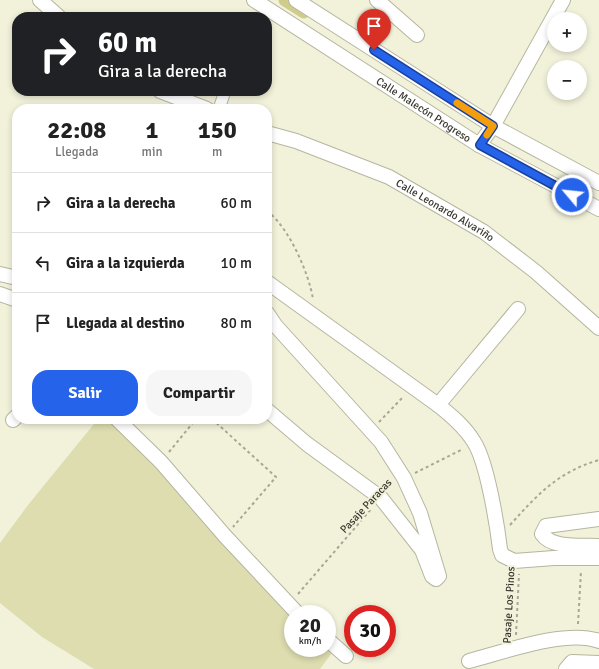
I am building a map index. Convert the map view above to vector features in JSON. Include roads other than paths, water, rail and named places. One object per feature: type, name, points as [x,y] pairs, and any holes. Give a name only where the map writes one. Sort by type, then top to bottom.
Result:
[{"type":"street","points":[[40,0],[53,12]]},
{"type":"street","name":"Calle Malecón Progreso","points":[[296,0],[492,128],[599,183]]},
{"type":"street","points":[[377,0],[417,35]]},
{"type":"street","points":[[480,144],[492,128],[563,0]]},
{"type":"street","name":"Calle Malecón Progreso","points":[[263,5],[480,144],[599,209]]},
{"type":"street","points":[[173,96],[194,104]]},
{"type":"street","name":"Calle Leonardo Alvariño","points":[[272,134],[296,141],[389,177],[484,232],[536,272],[599,328]]},
{"type":"street","points":[[0,274],[12,277]]},
{"type":"street","points":[[272,285],[438,404],[462,425],[475,443],[485,472],[502,555],[509,560],[519,561],[599,558]]},
{"type":"street","points":[[0,294],[12,298]]},
{"type":"street","points":[[438,404],[518,310]]},
{"type":"street","points":[[272,320],[370,432],[381,442],[404,478],[420,513],[437,564],[439,576],[436,579],[432,576],[422,550],[381,498],[307,444],[272,414]]},
{"type":"street","points":[[122,424],[161,462],[225,536],[288,605]]},
{"type":"street","points":[[599,519],[546,526],[542,534],[546,540],[554,543],[599,546]]},
{"type":"street","points":[[469,661],[558,638],[578,637],[590,638],[599,641]]},
{"type":"street","points":[[336,647],[344,654]]},
{"type":"street","points":[[566,669],[572,662],[599,663]]},
{"type":"waterway","points":[[285,0],[304,12]]}]
